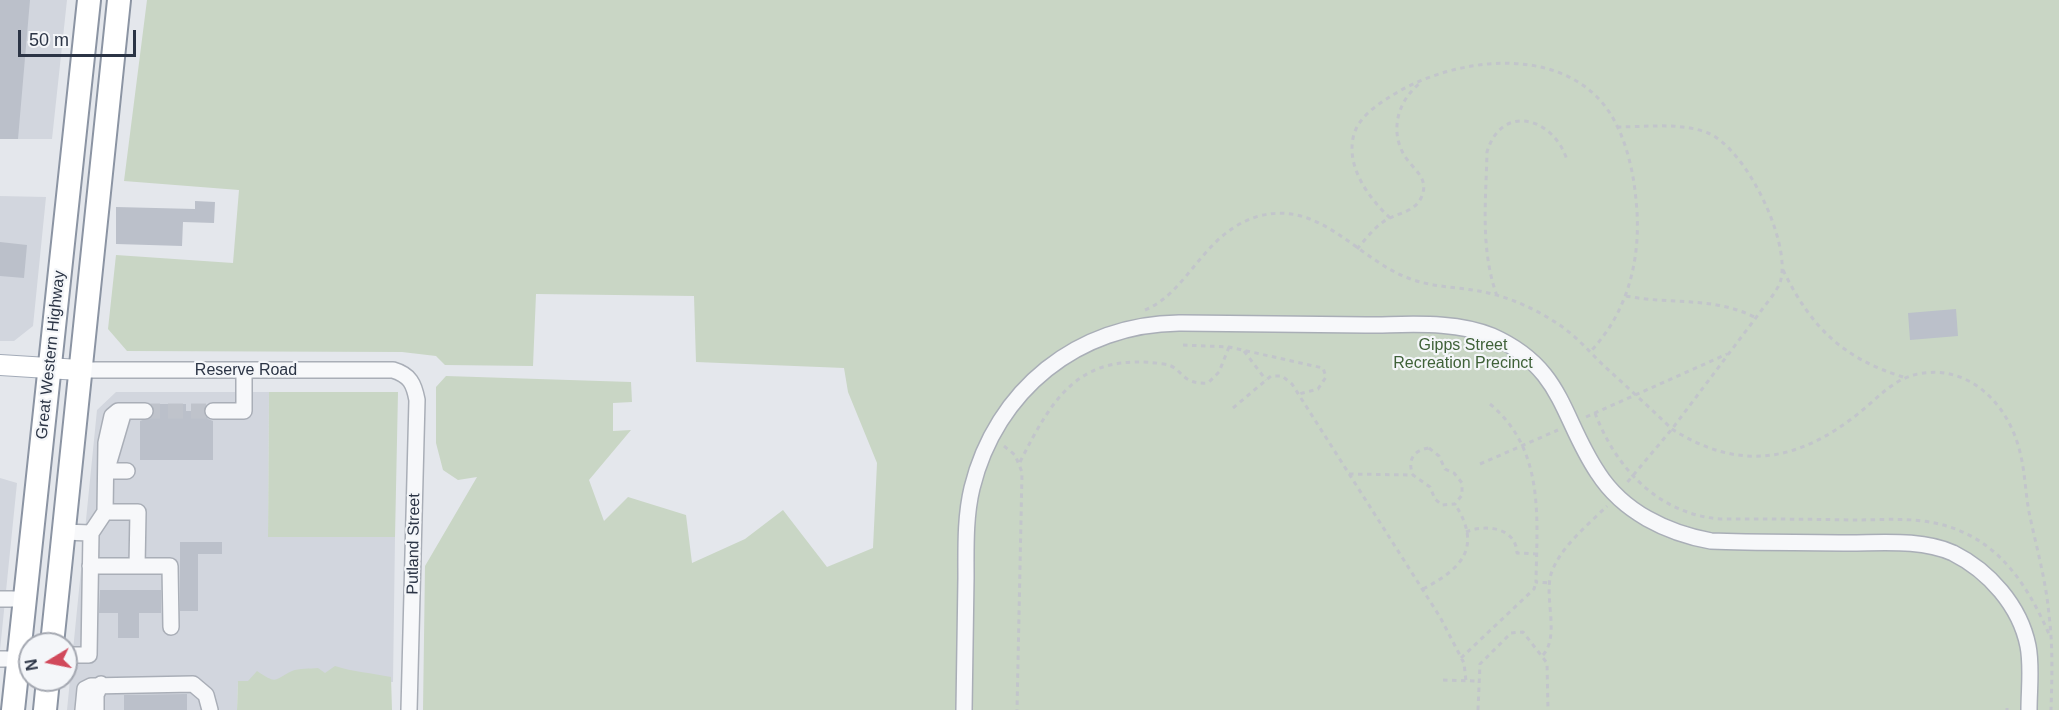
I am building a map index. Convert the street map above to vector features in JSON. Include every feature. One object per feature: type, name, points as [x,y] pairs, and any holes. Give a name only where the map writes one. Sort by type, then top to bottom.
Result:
[{"type":"highway","name":"Great Western Highway","points":[[13,710],[9,659],[25,599],[89,0]]},
{"type":"highway","name":"Great Western Highway","points":[[53,632],[119,0]]},
{"type":"highway","points":[[45,710],[47,692]]},
{"type":"main road","points":[[0,365],[79,370]]},
{"type":"street","points":[[964,710],[968,510],[974,481],[990,439],[1016,400],[1057,361],[1097,338],[1117,331],[1159,323],[1446,326],[1471,330],[1510,346],[1542,372],[1554,386],[1597,472],[1616,495],[1654,523],[1693,538],[1712,541],[1914,543],[1952,553],[1989,578],[2014,610],[2028,647],[2029,710]]},
{"type":"street","name":"Reserve Road","points":[[79,370],[244,372],[393,370],[406,374],[410,380]]},
{"type":"street","points":[[213,411],[244,411],[244,372]]},
{"type":"street","name":"Putland Street","points":[[410,380],[417,400],[410,710]]},
{"type":"street","points":[[78,655],[89,655],[91,533],[105,512],[106,471],[115,449],[124,411],[145,411]]},
{"type":"street","points":[[106,471],[127,471]]},
{"type":"street","points":[[105,512],[138,512],[137,566]]},
{"type":"street","points":[[63,532],[91,533]]},
{"type":"street","points":[[90,566],[170,566],[171,627]]},
{"type":"street","points":[[0,599],[25,599]]},
{"type":"street","points":[[83,710],[85,689],[101,684],[193,684],[206,695],[210,710]]},
{"type":"street","points":[[96,710],[96,695],[101,684]]},
{"type":"path","points":[[1390,218],[1373,201],[1360,178],[1353,158],[1354,135],[1362,119],[1372,109],[1407,86],[1481,63],[1538,68],[1567,76],[1587,88],[1604,105],[1617,127],[1633,179],[1637,215],[1635,258],[1625,296],[1611,326],[1590,352]]},
{"type":"path","points":[[1357,249],[1379,225],[1414,207],[1424,190],[1418,171],[1402,152],[1397,126],[1397,117],[1406,98],[1423,80]]},
{"type":"path","points":[[1497,296],[1488,268],[1485,239],[1486,152],[1490,140],[1498,129],[1508,123],[1532,122],[1551,133],[1564,151],[1567,160]]},
{"type":"path","points":[[1543,656],[1550,642],[1551,573],[1563,553],[1672,429],[1778,286],[1781,267],[1775,233],[1764,202],[1748,171],[1730,149],[1710,134],[1685,127],[1617,127]]},
{"type":"path","points":[[1139,312],[1163,298],[1222,234],[1236,225],[1262,216],[1287,214],[1311,218],[1333,229],[1377,263],[1408,278],[1497,296],[1526,306],[1554,321],[1672,429],[1708,448],[1740,456],[1794,452],[1840,427],[1893,384],[1905,378],[1931,372],[1960,375],[1991,398],[2009,422],[2019,447],[2023,482],[2045,589],[2051,637],[2051,710]]},
{"type":"path","points":[[1781,267],[1810,317],[1832,340],[1871,366],[1905,378]]},
{"type":"path","points":[[1625,296],[1662,303],[1723,304],[1756,318]]},
{"type":"path","points":[[1183,345],[1229,347],[1323,368],[1326,377],[1318,389],[1298,394]]},
{"type":"path","points":[[1017,710],[1020,462],[1051,406],[1062,392],[1087,373],[1110,364],[1166,364],[1191,383],[1208,383],[1219,372],[1229,347]]},
{"type":"path","points":[[1242,350],[1266,380]]},
{"type":"path","points":[[1480,464],[1729,353]]},
{"type":"path","points":[[1233,408],[1266,380],[1276,375],[1282,376],[1298,394],[1423,589],[1461,658],[1466,681]]},
{"type":"path","points":[[1461,658],[1534,589],[1536,582],[1536,484],[1512,427],[1490,404]]},
{"type":"path","points":[[1595,413],[1614,455],[1632,477],[1662,500],[1709,518],[1908,520],[1948,527],[1983,544],[2011,567],[2026,586],[2051,637]]},
{"type":"path","points":[[990,439],[1010,449],[1020,462]]},
{"type":"path","points":[[1349,474],[1413,475],[1430,487],[1435,499],[1442,505],[1455,504],[1462,495],[1462,483],[1454,473],[1444,469],[1434,450],[1423,449],[1413,456],[1410,461],[1413,475]]},
{"type":"path","points":[[1423,589],[1457,569],[1466,548],[1466,532],[1455,504]]},
{"type":"path","points":[[1466,532],[1480,528],[1495,528],[1503,531],[1515,543],[1517,553],[1537,554]]},
{"type":"path","points":[[1536,582],[1550,583]]},
{"type":"path","points":[[1478,710],[1480,664],[1511,633],[1523,632],[1543,656],[1549,673],[1548,710]]},
{"type":"path","points":[[1443,680],[1478,681]]},
{"type":"shaded area","points":[[0,0],[67,0],[52,139],[0,139]]},
{"type":"shaded area","points":[[0,196],[46,197],[33,326],[14,341],[0,341]]},
{"type":"shaded area","points":[[116,392],[269,392],[268,537],[395,537],[393,682],[238,681],[237,710],[67,710],[69,692],[78,692],[78,632],[75,632],[97,410]]},
{"type":"shaded area","points":[[0,478],[17,483],[0,650]]},
{"type":"green space","name":"Gipps Street Recreation Precinct","points":[[147,0],[2059,0],[2059,710],[423,710],[425,566],[477,477],[458,480],[443,470],[436,443],[436,387],[446,376],[631,382],[632,402],[613,403],[613,431],[631,430],[589,480],[604,521],[628,497],[686,515],[692,563],[745,539],[783,510],[827,567],[873,548],[877,463],[848,392],[844,368],[696,362],[694,296],[536,294],[533,366],[445,365],[436,356],[402,352],[127,351],[108,329],[116,255],[233,263],[239,190],[124,181]]},
{"type":"green space","points":[[269,392],[398,392],[395,537],[268,537]]},
{"type":"green space","points":[[335,666],[391,677],[392,710],[237,710],[238,681],[248,681],[257,671],[275,680],[295,670],[318,668],[325,673]]},
{"type":"building","points":[[0,0],[30,0],[18,139],[0,139]]},
{"type":"building","points":[[195,201],[215,202],[214,223],[183,222],[182,246],[116,244],[116,207],[195,209]]},
{"type":"building","points":[[0,242],[27,245],[24,278],[0,276]]},
{"type":"building","points":[[1956,309],[1958,336],[1910,340],[1908,313]]},
{"type":"building","points":[[151,404],[186,404],[186,411],[203,411],[208,419],[213,421],[213,460],[140,460],[140,421],[153,416],[155,410]]},
{"type":"building","points":[[180,542],[222,542],[222,554],[198,554],[198,611],[180,611]]},
{"type":"building","points":[[100,590],[161,590],[161,613],[139,613],[139,638],[118,638],[118,613],[99,613]]},
{"type":"building","points":[[187,694],[187,710],[124,710],[124,695]]},
{"type":"tunnel","points":[[145,411],[213,411]]}]
